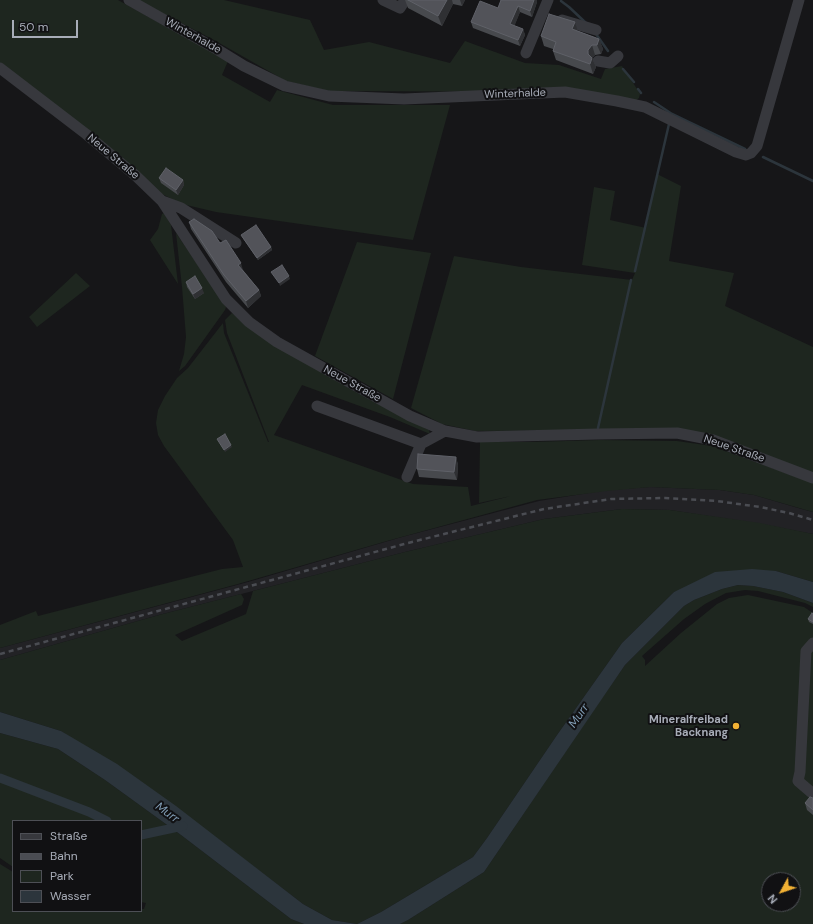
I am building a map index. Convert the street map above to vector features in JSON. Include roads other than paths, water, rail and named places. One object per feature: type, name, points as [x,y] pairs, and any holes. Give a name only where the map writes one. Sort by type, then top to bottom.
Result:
[{"type":"street","name":"Winterhalde","points":[[129,0],[244,66],[285,86],[329,96],[404,100],[566,92],[644,107],[736,152],[746,155],[751,153],[757,146],[799,0]]},
{"type":"street","points":[[383,0],[400,8],[405,0]]},
{"type":"street","points":[[526,53],[548,0]]},
{"type":"street","points":[[542,13],[596,30]]},
{"type":"street","points":[[598,61],[610,63],[618,56]]},
{"type":"street","name":"Neue Straße","points":[[0,68],[86,134],[135,175],[162,202],[226,299],[249,322],[277,342],[410,416],[445,431],[477,437],[677,433],[712,440],[813,478]]},
{"type":"street","points":[[162,202],[181,208],[236,243]]},
{"type":"street","points":[[317,406],[420,444]]},
{"type":"street","points":[[407,477],[420,444],[445,431]]},
{"type":"street","points":[[812,793],[798,781],[800,772],[806,651],[813,643]]},
{"type":"water","name":"Murr","points":[[752,569],[776,571],[813,582],[813,603],[783,592],[753,586],[738,585],[722,589],[694,600],[684,606],[625,665],[484,872],[400,924],[357,924],[381,912],[473,857],[622,643],[674,592],[715,572]]},
{"type":"water","name":"Murr","points":[[0,712],[61,731],[117,764],[176,806],[303,904],[332,920],[357,924],[304,924],[291,919],[181,835],[105,780],[58,749],[0,733]]},
{"type":"waterway","points":[[561,1],[586,23]]},
{"type":"waterway","points":[[596,34],[608,51]]},
{"type":"waterway","points":[[623,69],[634,82]]},
{"type":"waterway","points":[[638,89],[641,93]]},
{"type":"waterway","points":[[654,102],[672,114],[745,149]]},
{"type":"waterway","points":[[635,271],[669,124]]},
{"type":"waterway","points":[[763,157],[813,181]]},
{"type":"waterway","points":[[598,428],[631,280]]},
{"type":"waterway","points":[[0,778],[89,812],[105,820]]},
{"type":"waterway","name":"Murr","points":[[142,835],[183,826]]},
{"type":"railway","points":[[0,654],[408,543],[544,509],[611,499],[665,498],[717,501],[760,507],[813,520]]},
{"type":"place","name":"Mineralfreibad Backnang","points":[[736,726]]}]
